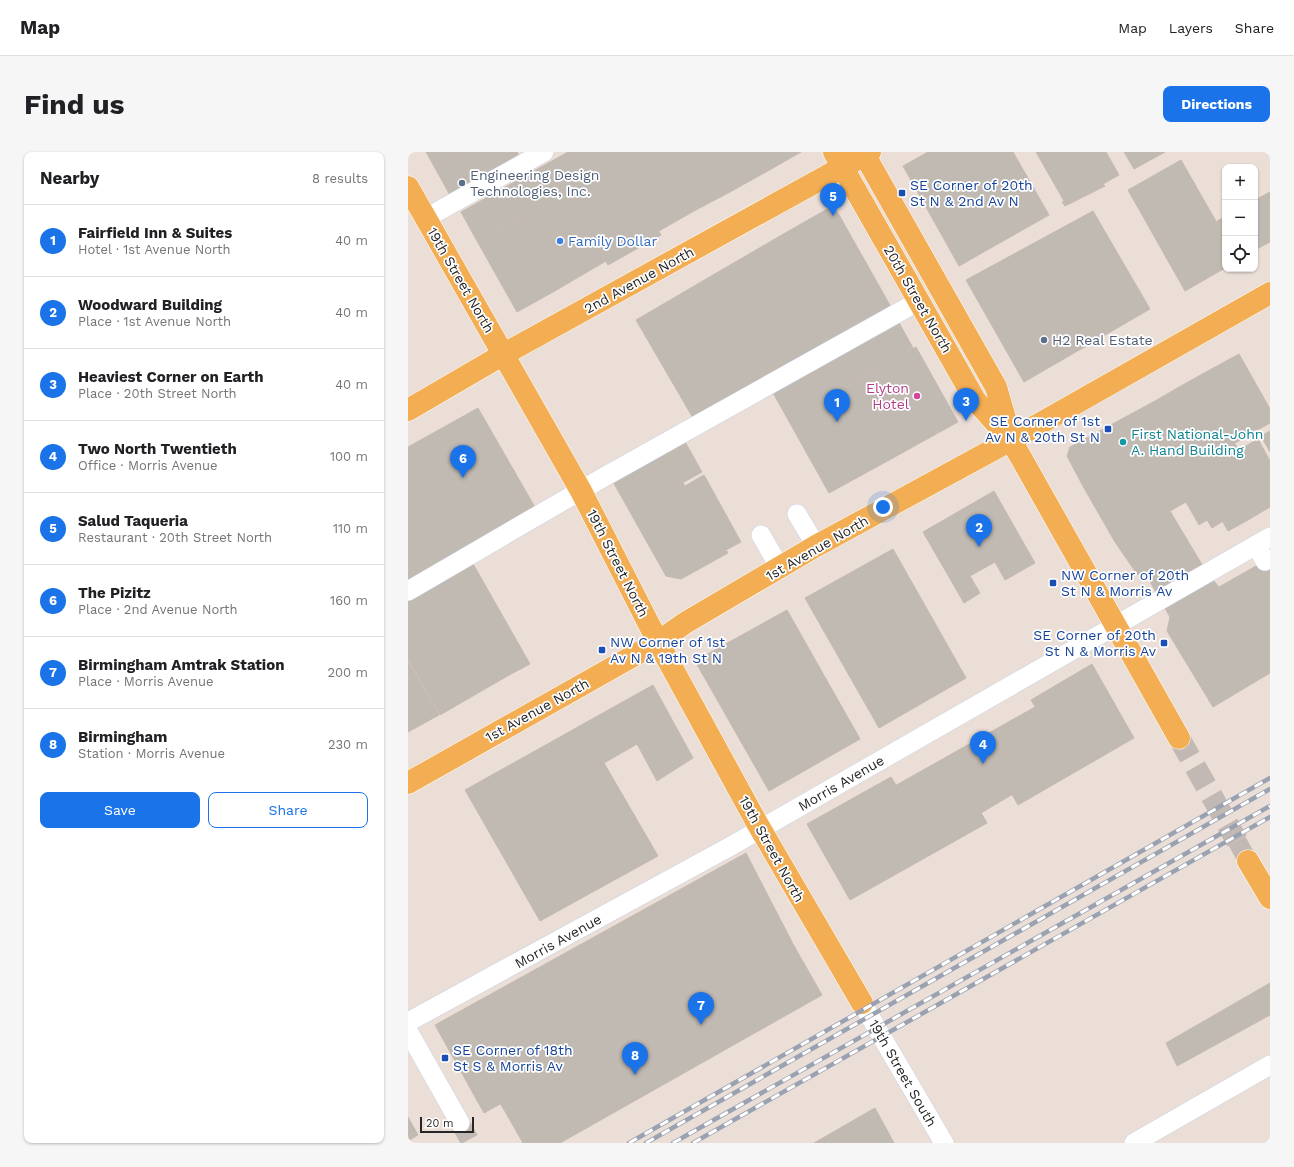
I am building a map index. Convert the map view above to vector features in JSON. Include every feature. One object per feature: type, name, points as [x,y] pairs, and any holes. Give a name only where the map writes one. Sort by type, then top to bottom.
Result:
[{"type":"main road","name":"2nd Avenue North","points":[[408,410],[838,160],[866,153]]},
{"type":"main road","name":"20th Street North","points":[[866,153],[996,386],[1011,440]]},
{"type":"main road","name":"20th Street North","points":[[838,160],[975,400],[1011,440],[1179,738]]},
{"type":"main road","name":"19th Street North","points":[[408,187],[581,491],[658,642],[761,830],[862,1003]]},
{"type":"main road","name":"1st Avenue North","points":[[408,783],[658,642],[685,624],[816,546],[1011,440],[1270,293]]},
{"type":"main road","points":[[1248,861],[1270,898]]},
{"type":"street","points":[[426,218],[544,152]]},
{"type":"street","points":[[408,591],[581,491],[919,301]]},
{"type":"street","points":[[798,514],[816,546]]},
{"type":"street","points":[[761,535],[780,568]]},
{"type":"street","name":"Morris Avenue","points":[[408,1022],[761,830],[1116,625],[1264,546]]},
{"type":"street","name":"19th Street South","points":[[862,1003],[944,1143]]},
{"type":"street","points":[[408,1031],[460,1123]]},
{"type":"street","points":[[1134,1143],[1270,1065]]},
{"type":"building","points":[[426,152],[463,152],[435,168]]},
{"type":"building","name":"Engineering Design Technologies, Inc.","points":[[463,152],[517,152],[522,160],[452,199],[435,168]]},
{"type":"building","points":[[568,152],[614,152],[661,235],[608,265],[550,162]]},
{"type":"building","points":[[614,152],[660,152],[694,211],[659,231]]},
{"type":"building","points":[[660,152],[707,152],[730,192],[694,211]]},
{"type":"building","points":[[707,152],[754,152],[766,172],[730,192]]},
{"type":"building","points":[[754,152],[801,152],[766,172]]},
{"type":"building","points":[[928,152],[1013,152],[1049,215],[959,266],[903,166]]},
{"type":"building","points":[[1036,152],[1106,152],[1119,175],[1103,184],[1105,186],[1065,206],[1062,202],[1064,201]]},
{"type":"building","points":[[1124,152],[1165,152],[1134,169]]},
{"type":"building","points":[[1181,160],[1222,232],[1222,270],[1185,291],[1128,190]]},
{"type":"building","name":"Family Dollar","points":[[550,162],[606,261],[553,292],[513,222],[548,202],[532,172]]},
{"type":"building","points":[[532,172],[548,202],[477,241],[461,212]]},
{"type":"building","points":[[1270,192],[1270,242],[1258,248],[1258,200],[1258,198]]},
{"type":"building","points":[[829,208],[832,208],[838,213],[891,307],[821,346],[794,299],[799,297],[789,279],[800,272],[780,236]]},
{"type":"building","points":[[1093,211],[1150,309],[1024,382],[966,280]]},
{"type":"building","points":[[1222,218],[1222,230],[1217,221]]},
{"type":"building","points":[[513,222],[553,292],[517,312],[477,241]]},
{"type":"building","points":[[780,236],[800,272],[789,279],[799,297],[794,299],[821,346],[783,366],[725,268]]},
{"type":"building","points":[[725,268],[783,366],[693,418],[636,320]]},
{"type":"building","points":[[898,321],[913,348],[843,389],[827,360]]},
{"type":"building","name":"Elyton Hotel","points":[[916,347],[958,422],[918,444],[876,369]]},
{"type":"building","points":[[1239,354],[1270,409],[1270,423],[1235,443],[1197,377]]},
{"type":"building","points":[[827,360],[843,389],[861,379],[902,453],[829,493],[772,391]]},
{"type":"building","points":[[877,370],[918,444],[902,453],[861,379]]},
{"type":"building","points":[[1197,377],[1270,505],[1270,507],[1248,520],[1174,390]]},
{"type":"building","points":[[1174,390],[1248,520],[1228,531],[1155,401]]},
{"type":"building","name":"First National-John A. Hand Building","points":[[1155,401],[1175,437],[1084,488],[1067,456],[1070,447]]},
{"type":"building","points":[[478,408],[536,509],[408,582],[408,447]]},
{"type":"building","points":[[1270,431],[1270,452],[1261,436]]},
{"type":"building","points":[[1175,437],[1223,521],[1212,528],[1207,520],[1199,525],[1186,502],[1115,542],[1084,488]]},
{"type":"building","points":[[1258,439],[1270,461],[1270,505],[1239,450]]},
{"type":"building","points":[[684,440],[702,472],[630,512],[612,480]]},
{"type":"building","points":[[704,475],[741,542],[724,551],[685,486]]},
{"type":"building","points":[[683,483],[723,551],[727,551],[728,553],[681,579],[666,576],[630,512]]},
{"type":"building","points":[[994,491],[1035,563],[1005,580],[995,562],[970,576],[980,593],[964,603],[923,532]]},
{"type":"building","points":[[1170,511],[1207,573],[1219,587],[1270,558],[1270,673],[1213,707],[1167,631],[1170,617],[1147,576],[1137,574],[1115,542]]},
{"type":"building","points":[[893,549],[966,678],[879,728],[805,598]]},
{"type":"building","points":[[472,562],[530,664],[511,674],[454,572]]},
{"type":"building","points":[[454,572],[511,674],[440,715],[408,659],[408,599]]},
{"type":"building","points":[[787,610],[860,739],[769,791],[695,661]]},
{"type":"building","points":[[408,661],[439,715],[408,732]]},
{"type":"building","points":[[1092,664],[1134,738],[1018,805],[1004,780],[1060,748],[1031,700]]},
{"type":"building","points":[[653,685],[693,758],[657,781],[637,744],[604,763],[658,856],[540,921],[465,790]]},
{"type":"building","points":[[1035,707],[1060,748],[1004,780],[1013,794],[981,813],[974,801],[916,829],[893,787]]},
{"type":"building","points":[[891,777],[896,785],[893,787],[916,829],[974,801],[987,823],[850,900],[807,824]]},
{"type":"building","points":[[746,853],[792,942],[484,1113],[435,1025]]},
{"type":"building","points":[[789,937],[822,995],[560,1143],[523,1143],[491,1087],[547,1055],[555,1069]]},
{"type":"building","points":[[1270,983],[1270,1015],[1177,1066],[1166,1043]]},
{"type":"building","points":[[875,1108],[894,1143],[814,1143]]},
{"type":"building","points":[[408,1117],[418,1135],[408,1141]]},
{"type":"tunnel","points":[[1179,738],[1237,841]]},
{"type":"tunnel","points":[[1237,841],[1248,861]]},
{"type":"tunnel","points":[[460,1123],[471,1143]]},
{"type":"railway","points":[[629,1143],[1270,778]]},
{"type":"railway","points":[[646,1143],[1270,789]]},
{"type":"railway","points":[[673,1143],[1270,806]]},
{"type":"railway","points":[[693,1143],[1270,817]]},
{"type":"place","name":"Engineering Design Technologies, Inc.","points":[[462,183]]},
{"type":"place","name":"SE Corner of 20th St N & 2nd Av N","points":[[902,193]]},
{"type":"place","name":"Salud Taqueria","points":[[833,216]]},
{"type":"place","name":"Family Dollar","points":[[560,241]]},
{"type":"place","name":"H2 Real Estate","points":[[1044,340]]},
{"type":"place","name":"Elyton Hotel","points":[[917,396]]},
{"type":"place","name":"Heaviest Corner on Earth","points":[[966,421]]},
{"type":"place","name":"Fairfield Inn & Suites","points":[[837,422]]},
{"type":"place","name":"SE Corner of 1st Av N & 20th St N","points":[[1108,429]]},
{"type":"place","name":"First National-John A. Hand Building","points":[[1123,442]]},
{"type":"place","name":"The Pizitz","points":[[463,478]]},
{"type":"place","name":"Woodward Building","points":[[979,547]]},
{"type":"place","name":"NW Corner of 20th St N & Morris Av","points":[[1053,583]]},
{"type":"place","name":"SE Corner of 20th St N & Morris Av","points":[[1164,643]]},
{"type":"place","name":"NW Corner of 1st Av N & 19th St N","points":[[602,650]]},
{"type":"place","name":"Two North Twentieth","points":[[983,764]]},
{"type":"place","name":"Birmingham Amtrak Station","points":[[701,1025]]},
{"type":"place","name":"SE Corner of 18th St S & Morris Av","points":[[445,1058]]},
{"type":"place","name":"Birmingham","points":[[635,1075]]}]
